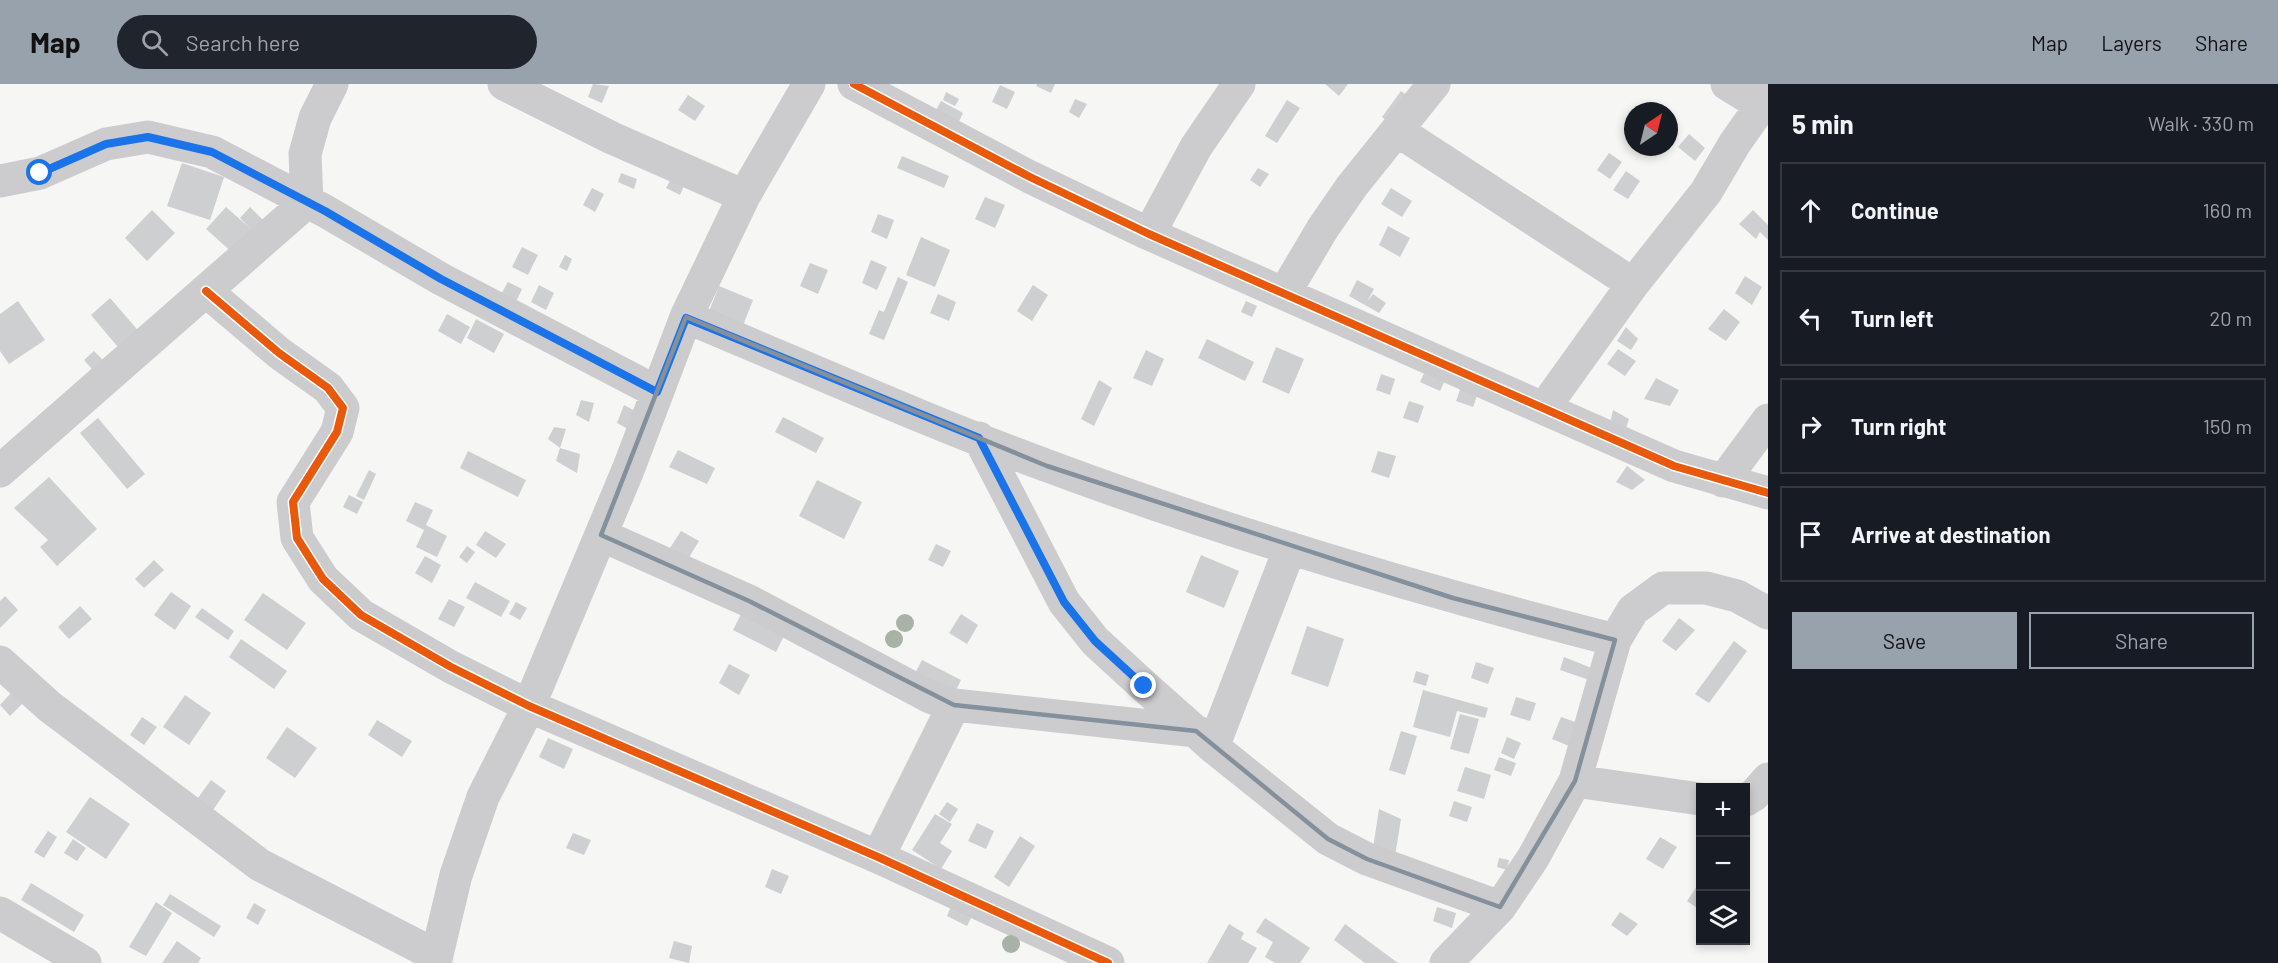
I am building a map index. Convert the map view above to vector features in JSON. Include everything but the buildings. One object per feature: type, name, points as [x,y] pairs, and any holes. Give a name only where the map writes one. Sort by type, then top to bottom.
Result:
[{"type":"street","points":[[307,202],[305,153],[315,118],[332,84]]},
{"type":"street","points":[[504,84],[612,138],[744,196]]},
{"type":"street","points":[[0,662],[50,707],[260,865],[436,960],[456,875],[483,797],[529,705],[601,535],[686,318],[744,196],[809,84]]},
{"type":"street","points":[[854,84],[1030,177],[1149,234],[1285,292],[1674,466],[1768,493]]},
{"type":"street","points":[[1149,234],[1191,156],[1239,84]]},
{"type":"street","points":[[1285,292],[1323,228],[1352,186],[1434,84]]},
{"type":"street","points":[[1544,408],[1633,284],[1706,192],[1765,101],[1726,84]]},
{"type":"street","points":[[1398,131],[1633,284]]},
{"type":"street","points":[[0,181],[40,173],[106,144],[148,137],[212,152],[307,202],[441,279],[657,392]]},
{"type":"street","points":[[0,471],[307,202]]},
{"type":"street","points":[[206,291],[279,353],[328,388],[343,408],[337,432],[293,502],[297,538],[323,579],[361,615],[451,667],[529,705],[878,857],[1108,963]]},
{"type":"street","points":[[686,318],[1047,466],[1290,548],[1453,598],[1615,640]]},
{"type":"street","points":[[1724,481],[1768,420]]},
{"type":"street","points":[[979,438],[1064,602],[1095,641],[1204,739],[1328,839],[1367,859],[1500,907]]},
{"type":"street","points":[[601,535],[749,601],[930,697],[954,705],[1204,739]]},
{"type":"street","points":[[1204,739],[1290,548]]},
{"type":"street","points":[[1446,963],[1500,907],[1533,858],[1575,781],[1615,640],[1633,610],[1663,588],[1706,588],[1737,596],[1768,613]]},
{"type":"street","points":[[878,857],[954,705]]},
{"type":"street","points":[[1750,798],[1768,779]]},
{"type":"street","points":[[1575,781],[1696,798]]},
{"type":"street","points":[[4,921],[85,963]]},
{"type":"highlighted area","points":[[686,317],[1047,466],[1453,598],[1615,640],[1575,781],[1500,907],[1367,859],[1328,839],[1196,731],[954,705],[749,601],[601,535]]},
{"type":"cycle path","points":[[854,84],[1030,177],[1149,234],[1674,466],[1768,493]]},
{"type":"cycle path","points":[[206,291],[279,353],[328,388],[343,408],[337,432],[293,502],[297,538],[323,579],[361,615],[451,667],[529,706],[878,857],[1108,963]]},
{"type":"route","points":[[40,173],[106,144],[148,137],[212,152],[325,211],[527,326],[593,357],[657,392],[686,318],[979,438],[994,462],[1064,602],[1095,641],[1144,686]]}]
